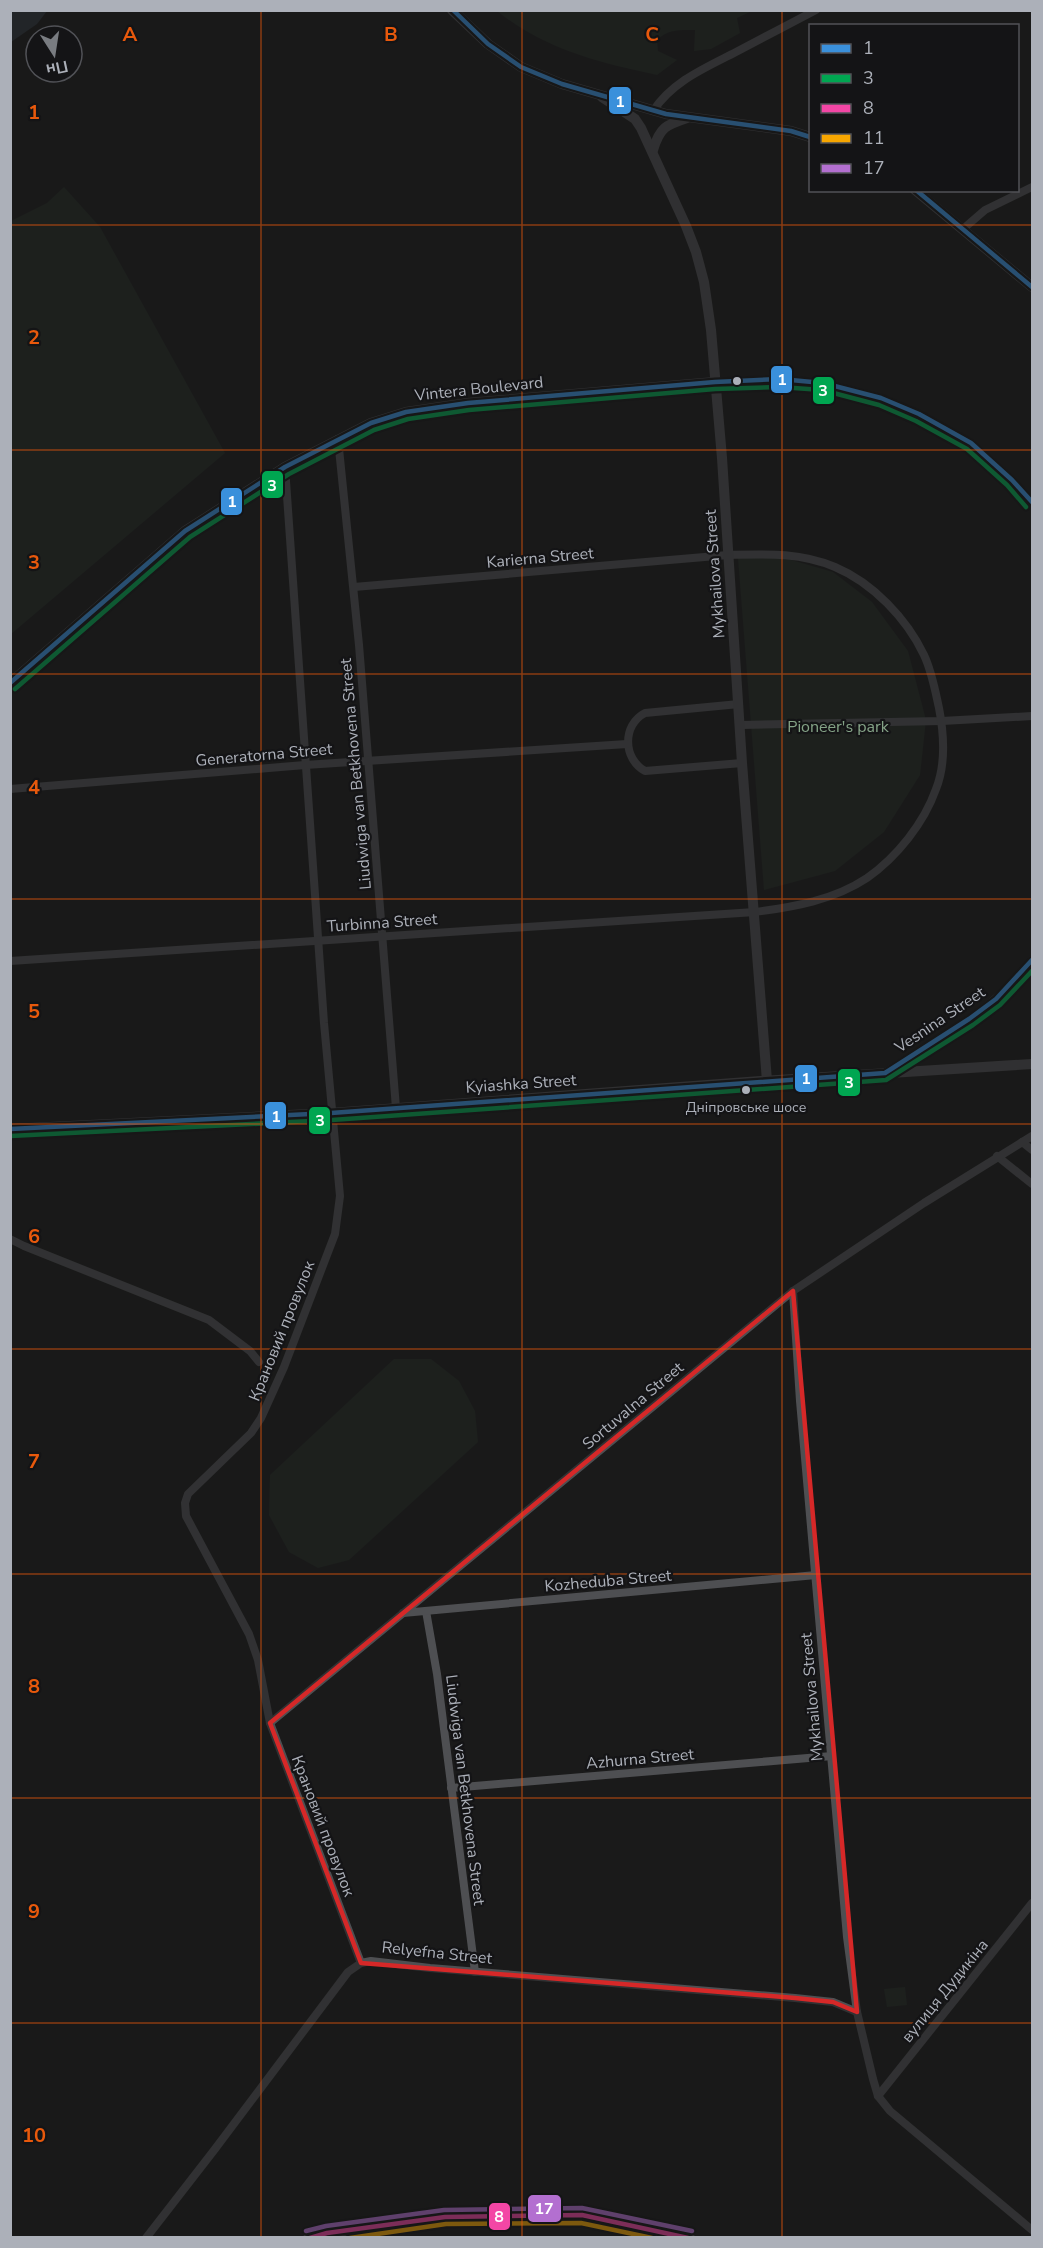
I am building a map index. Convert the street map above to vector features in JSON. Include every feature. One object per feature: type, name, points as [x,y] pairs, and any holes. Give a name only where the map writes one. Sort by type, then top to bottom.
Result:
[{"type":"street","points":[[452,10],[488,44],[521,67],[562,84],[653,111],[791,131],[809,137]]},
{"type":"street","points":[[653,111],[672,88],[696,72],[816,10]]},
{"type":"street","name":"Mykhailova Street","points":[[602,97],[635,119],[652,150],[686,226],[704,282],[711,330],[741,725],[741,763],[755,912],[767,1081]]},
{"type":"street","points":[[652,150],[663,128],[688,117]]},
{"type":"street","points":[[963,229],[985,210],[1032,187]]},
{"type":"street","points":[[917,192],[1032,287]]},
{"type":"street","points":[[715,382],[780,379],[823,383],[881,398],[919,414],[971,443],[1012,480],[1032,502]]},
{"type":"street","name":"Vintera Boulevard","points":[[10,683],[185,531],[285,466],[371,423],[406,412],[468,403],[715,382]]},
{"type":"street","name":"Liudwiga van Betkhovena Street","points":[[338,439],[354,587],[396,1108]]},
{"type":"street","points":[[285,466],[331,1113]]},
{"type":"street","name":"Karierna Street","points":[[354,587],[728,555],[784,554],[810,559],[836,567],[881,597],[905,625],[925,656],[942,721]]},
{"type":"street","points":[[739,704],[645,713],[636,718],[627,744],[638,767],[645,771],[741,763]]},
{"type":"street","points":[[741,725],[942,721],[1032,716]]},
{"type":"street","name":"Turbinna Street","points":[[10,961],[755,912],[795,907],[837,894],[868,877],[897,852],[920,822],[937,788],[944,749],[942,721]]},
{"type":"street","name":"Generatorna Street","points":[[10,789],[368,760],[627,744]]},
{"type":"street","name":"Vesnina Street","points":[[885,1073],[996,999],[1032,960]]},
{"type":"street","name":"Kyiashka Street","points":[[10,1129],[331,1113],[1032,1064]]},
{"type":"street","name":"Крановий провулок","points":[[331,1113],[339,1167],[340,1196],[335,1234],[284,1367],[261,1418],[251,1433],[188,1494],[185,1503],[186,1516],[249,1634],[258,1660],[270,1723],[361,1963]]},
{"type":"street","name":"Sortuvalna Street","points":[[270,1723],[793,1291],[997,1156],[1032,1136]]},
{"type":"street","points":[[1022,1142],[1032,1150]]},
{"type":"street","points":[[997,1156],[1032,1184]]},
{"type":"street","points":[[10,1239],[208,1320],[250,1351],[259,1362]]},
{"type":"street","name":"Mykhailova Street","points":[[793,1291],[847,1937],[857,2012],[878,2096]]},
{"type":"street","name":"Kozheduba Street","points":[[403,1613],[816,1575]]},
{"type":"street","name":"Liudwiga van Betkhovena Street","points":[[426,1611],[437,1674],[475,1972]]},
{"type":"street","name":"Azhurna Street","points":[[451,1788],[832,1755]]},
{"type":"street","name":"вулиця Дудикіна","points":[[878,2096],[1032,1903]]},
{"type":"street","name":"Relyefna Street","points":[[146,2238],[348,1972],[361,1963],[371,1961],[833,2002],[857,2012]]},
{"type":"street","points":[[878,2096],[890,2110],[1032,2230]]},
{"type":"street","points":[[308,2238],[327,2233],[445,2217],[582,2215],[690,2238]]},
{"type":"highlighted area","points":[[793,1291],[857,2012],[833,2002],[795,1998],[361,1963],[270,1723]]},
{"type":"green space","points":[[497,11],[752,11],[737,18],[740,33],[711,49],[694,51],[695,30],[674,31],[661,36],[657,40],[658,51],[677,60],[657,75],[593,59],[553,45]]},
{"type":"green space","points":[[64,187],[100,227],[225,453],[11,634],[11,221],[47,203]]},
{"type":"green space","name":"Pioneer's park","points":[[781,557],[833,572],[872,602],[908,651],[926,720],[920,775],[884,832],[835,871],[764,890],[738,558]]},
{"type":"green space","points":[[394,1359],[431,1359],[459,1381],[475,1411],[478,1442],[349,1560],[318,1568],[289,1552],[269,1515],[270,1475]]},
{"type":"green space","points":[[905,1987],[907,2005],[887,2007],[884,1989]]},
{"type":"shaded area","points":[[11,10],[47,10],[37,24],[24,24],[24,33],[11,42]]},
{"type":"transit line","name":"1","points":[[453,10],[488,44],[521,67],[562,84],[666,114],[791,131],[809,137]]},
{"type":"transit line","name":"1","points":[[918,192],[1032,287]]},
{"type":"transit line","name":"1","points":[[10,683],[185,531],[285,467],[371,423],[406,412],[468,403],[715,382],[780,379],[823,383],[881,398],[919,414],[971,443],[1012,480],[1032,502]]},
{"type":"transit line","name":"3","points":[[15,689],[190,537],[289,474],[374,430],[408,419],[469,410],[715,389],[780,387],[822,390],[879,405],[916,421],[967,449],[1007,485],[1026,507]]},
{"type":"transit line","name":"1","points":[[10,1129],[331,1113],[885,1073],[996,999],[1032,960]]},
{"type":"transit line","name":"3","points":[[10,1136],[332,1120],[886,1080],[973,1025],[1000,1005],[1032,971]]},
{"type":"transit line","name":"17","points":[[306,2231],[326,2226],[444,2210],[582,2208],[692,2231]]},
{"type":"transit line","name":"8","points":[[310,2238],[327,2233],[445,2217],[582,2215],[688,2238]]},
{"type":"transit line","name":"11","points":[[350,2238],[446,2224],[581,2223],[652,2238]]},
{"type":"place","name":"Дніпровське шосе","points":[[746,1090]]}]
